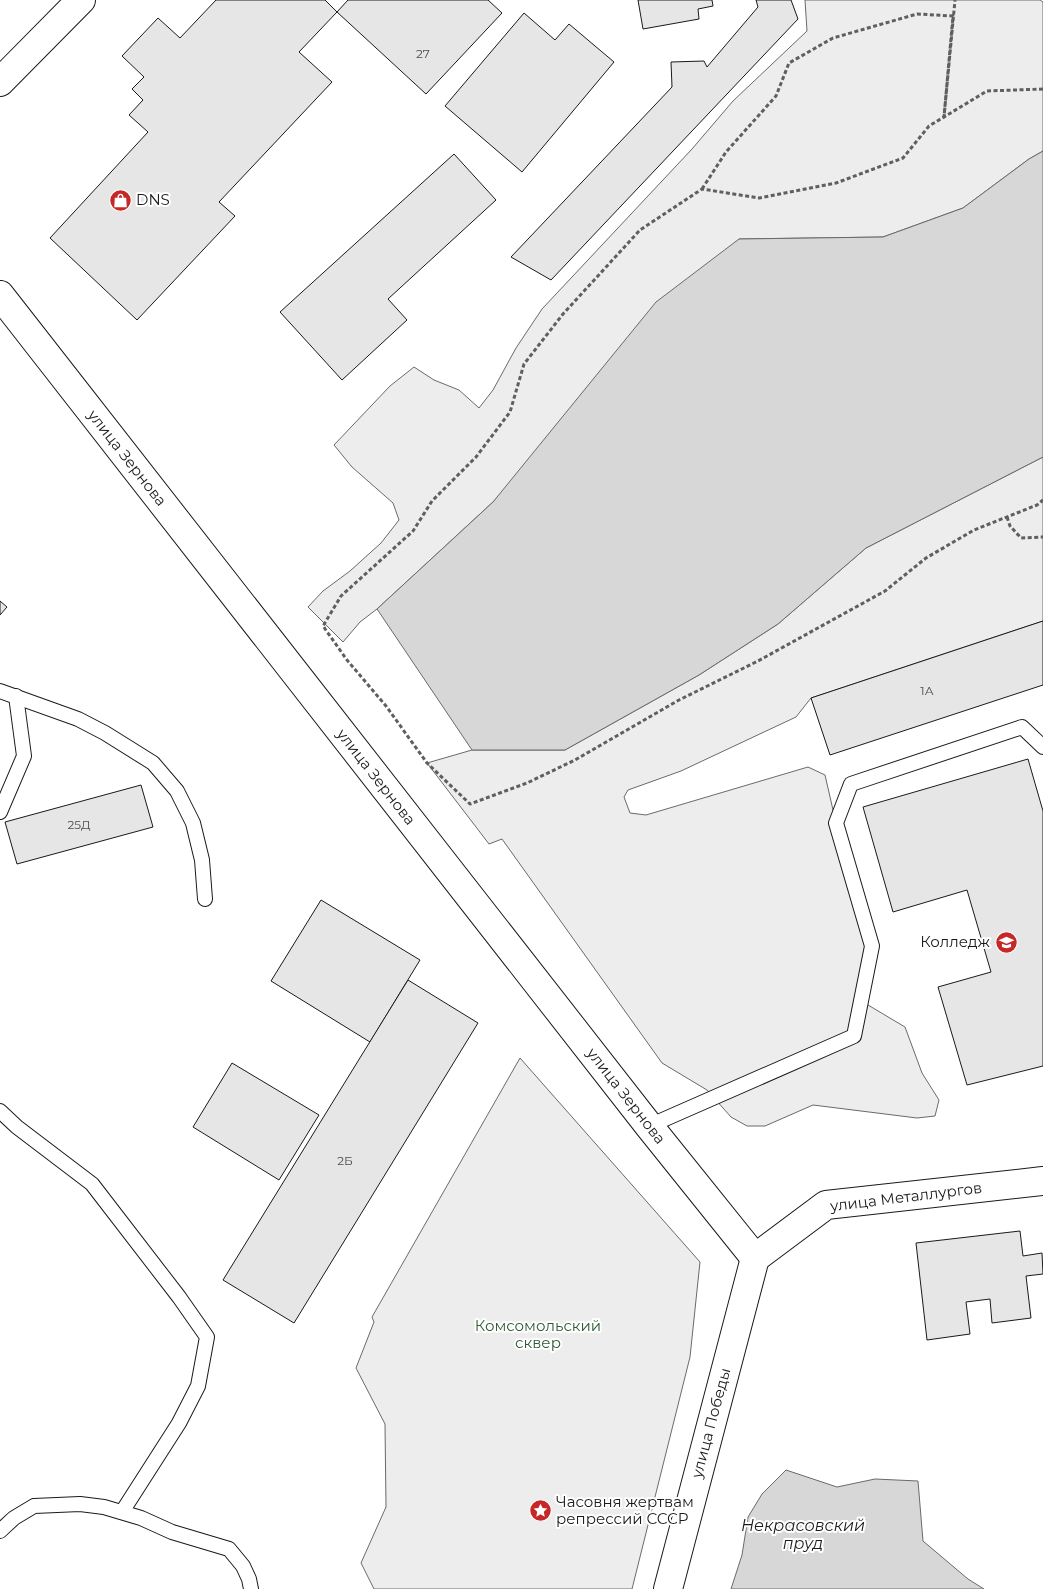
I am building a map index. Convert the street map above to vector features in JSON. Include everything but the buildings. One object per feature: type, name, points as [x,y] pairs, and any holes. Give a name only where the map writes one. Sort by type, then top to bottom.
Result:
[{"type":"main road","points":[[0,82],[81,0]]},
{"type":"main road","name":"улица Зернова","points":[[0,295],[649,1126],[755,1258]]},
{"type":"main road","name":"улица Металлургов","points":[[755,1258],[826,1205],[1043,1181]]},
{"type":"main road","name":"улица Победы","points":[[668,1589],[755,1258]]},
{"type":"lane","points":[[0,691],[78,719],[105,733],[153,763],[177,791],[193,823],[202,860],[206,899]]},
{"type":"lane","points":[[0,812],[24,756],[16,696]]},
{"type":"lane","points":[[649,1126],[854,1036],[872,946],[836,822],[851,784],[1022,727],[1043,747]]},
{"type":"lane","points":[[0,1111],[17,1127],[92,1184],[180,1297],[207,1337],[198,1386],[178,1423],[122,1512]]},
{"type":"lane","points":[[0,1531],[14,1518],[34,1506],[80,1504],[122,1512],[172,1532],[229,1549],[243,1566],[251,1589]]},
{"type":"path","points":[[944,117],[955,0]]},
{"type":"path","points":[[944,117],[953,16],[917,14],[833,38],[789,63],[776,96],[726,152],[702,189],[640,230],[563,314],[524,364],[510,412],[476,457],[432,501],[412,530],[341,596],[323,626],[347,660],[386,706],[427,763],[470,804],[527,783],[575,760],[679,700],[758,661],[885,591],[934,554],[974,530],[1043,500]]},
{"type":"path","points":[[702,189],[759,198],[836,183],[903,158],[928,126],[987,91],[1043,89]]},
{"type":"path","points":[[1007,517],[1010,526],[1021,538],[1043,537]]},
{"type":"shaded area","points":[[805,0],[1040,0],[1043,2],[1043,151],[1029,159],[963,208],[883,237],[739,239],[493,502],[377,609],[360,622],[343,642],[308,607],[323,591],[350,571],[381,543],[399,520],[393,503],[352,467],[334,445],[390,386],[414,367],[434,380],[459,390],[479,408],[493,390],[516,348],[542,309],[692,149],[733,101],[807,31]]},
{"type":"shaded area","points":[[1043,457],[1043,621],[811,698],[796,717],[681,771],[628,790],[624,797],[630,813],[646,815],[808,767],[825,775],[836,823],[867,915],[863,1002],[905,1027],[922,1073],[939,1100],[935,1116],[917,1118],[813,1105],[765,1126],[747,1126],[731,1117],[707,1090],[662,1063],[502,839],[489,844],[427,763],[472,750],[565,750],[699,675],[778,624],[866,548]]},
{"type":"shaded area","name":"Комсомольский сквер","points":[[520,1058],[700,1262],[690,1357],[632,1589],[374,1589],[361,1563],[386,1507],[385,1424],[356,1368],[374,1322],[372,1317]]},
{"type":"water","points":[[1043,151],[1043,457],[866,548],[778,624],[699,675],[565,750],[472,750],[377,609],[493,502],[656,302],[739,239],[883,237],[963,208],[1029,159]]},
{"type":"water","name":"Некрасовский пруд","points":[[786,1470],[837,1487],[875,1479],[918,1481],[923,1541],[968,1579],[984,1589],[731,1589],[742,1555],[748,1517],[762,1494]]},
{"type":"place","name":"DNS","points":[[120,200]]},
{"type":"place","name":"Колледж","points":[[1006,942]]},
{"type":"place","name":"Часовня жертвам репрессий СССР","points":[[540,1511]]}]
